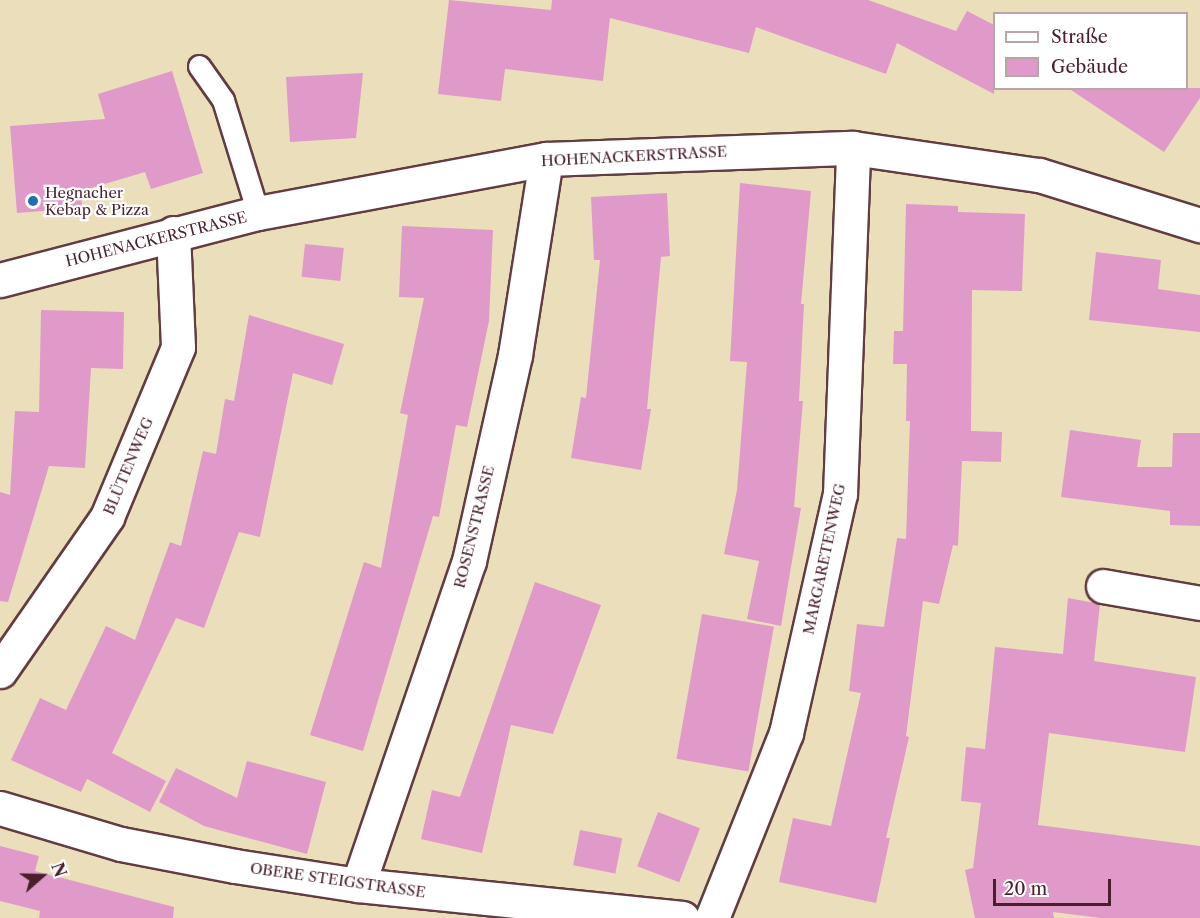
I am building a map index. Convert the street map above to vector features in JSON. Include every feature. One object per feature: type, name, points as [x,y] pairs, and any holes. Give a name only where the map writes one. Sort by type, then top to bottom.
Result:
[{"type":"street","name":"HOHENACKERSTRASSE","points":[[0,279],[258,213],[546,159],[853,148],[1039,175],[1200,225]]},
{"type":"street","name":"MARGARETENWEG","points":[[712,918],[786,733],[840,494],[853,148]]},
{"type":"street","name":"ROSENSTRASSE","points":[[358,885],[469,561],[515,355],[546,159]]},
{"type":"street","name":"BLÜTENWEG","points":[[0,671],[107,517],[178,347],[173,233]]},
{"type":"street","points":[[1103,586],[1200,603]]},
{"type":"street","name":"OBERE STEIGSTRASSE","points":[[0,808],[121,844],[358,885],[682,918]]},
{"type":"lane","points":[[199,66],[223,100],[258,213]]},
{"type":"building","points":[[449,0],[551,10],[552,0],[868,0],[956,31],[967,11],[993,24],[994,94],[897,43],[886,74],[756,27],[749,53],[610,18],[603,81],[505,69],[501,101],[438,94]]},
{"type":"building","points":[[172,71],[203,173],[151,189],[145,172],[81,191],[82,208],[17,213],[10,126],[105,119],[98,94]]},
{"type":"building","points":[[363,73],[356,138],[290,142],[286,77]]},
{"type":"building","points":[[1188,88],[1200,88],[1200,98],[1164,152],[1071,90],[1188,90]]},
{"type":"building","points":[[740,183],[811,191],[801,304],[804,304],[799,401],[803,401],[794,507],[801,508],[781,626],[747,619],[759,561],[724,554],[737,490],[747,362],[730,361]]},
{"type":"building","points":[[667,193],[670,256],[661,257],[647,409],[651,409],[641,470],[571,458],[581,397],[586,398],[600,260],[594,260],[591,197]]},
{"type":"building","points":[[906,204],[958,206],[958,212],[1025,214],[1022,291],[972,290],[971,431],[1002,432],[1001,462],[962,461],[958,546],[953,545],[939,604],[923,601],[906,736],[909,737],[886,838],[890,838],[876,903],[779,882],[793,818],[831,826],[861,693],[849,691],[857,624],[884,627],[897,538],[906,539],[910,421],[906,421],[907,364],[893,364],[894,331],[903,331]]},
{"type":"building","points":[[402,226],[493,230],[489,321],[467,427],[456,425],[439,517],[433,516],[363,751],[310,735],[364,562],[381,568],[408,415],[400,413],[424,298],[399,297]]},
{"type":"building","points":[[305,244],[344,248],[340,281],[302,277]]},
{"type":"building","points":[[1096,252],[1161,260],[1158,289],[1200,295],[1200,332],[1089,320]]},
{"type":"building","points":[[41,310],[124,312],[123,369],[91,368],[85,468],[49,466],[8,602],[0,601],[0,492],[10,495],[15,411],[39,412]]},
{"type":"building","points":[[249,315],[344,344],[332,385],[293,373],[260,537],[239,532],[204,628],[176,618],[112,753],[166,781],[150,812],[87,779],[81,792],[11,760],[40,698],[66,710],[106,626],[135,640],[170,542],[181,546],[203,451],[216,454],[225,399],[234,401]]},
{"type":"building","points":[[1070,430],[1141,440],[1137,467],[1172,467],[1173,433],[1200,433],[1200,526],[1170,525],[1170,511],[1061,497]]},
{"type":"building","points":[[535,582],[601,605],[553,734],[511,725],[482,853],[421,839],[432,790],[460,797]]},
{"type":"building","points":[[1068,598],[1100,604],[1094,661],[1196,677],[1185,752],[1049,733],[1038,825],[1200,846],[1200,918],[1101,918],[1053,912],[1054,918],[975,918],[965,870],[973,868],[981,803],[961,801],[966,747],[985,749],[995,647],[1063,654]]},
{"type":"building","points":[[702,614],[774,627],[748,771],[676,759]]},
{"type":"building","points":[[247,761],[326,782],[307,854],[204,826],[159,802],[176,768],[237,798]]},
{"type":"building","points":[[658,812],[700,828],[679,882],[637,866]]},
{"type":"building","points":[[580,830],[622,838],[615,874],[573,865]]},
{"type":"building","points":[[0,846],[39,856],[35,871],[174,907],[173,918],[39,918],[40,911],[0,901]]},
{"type":"place","name":"Hegnacher Kebap & Pizza","points":[[33,201]]}]
